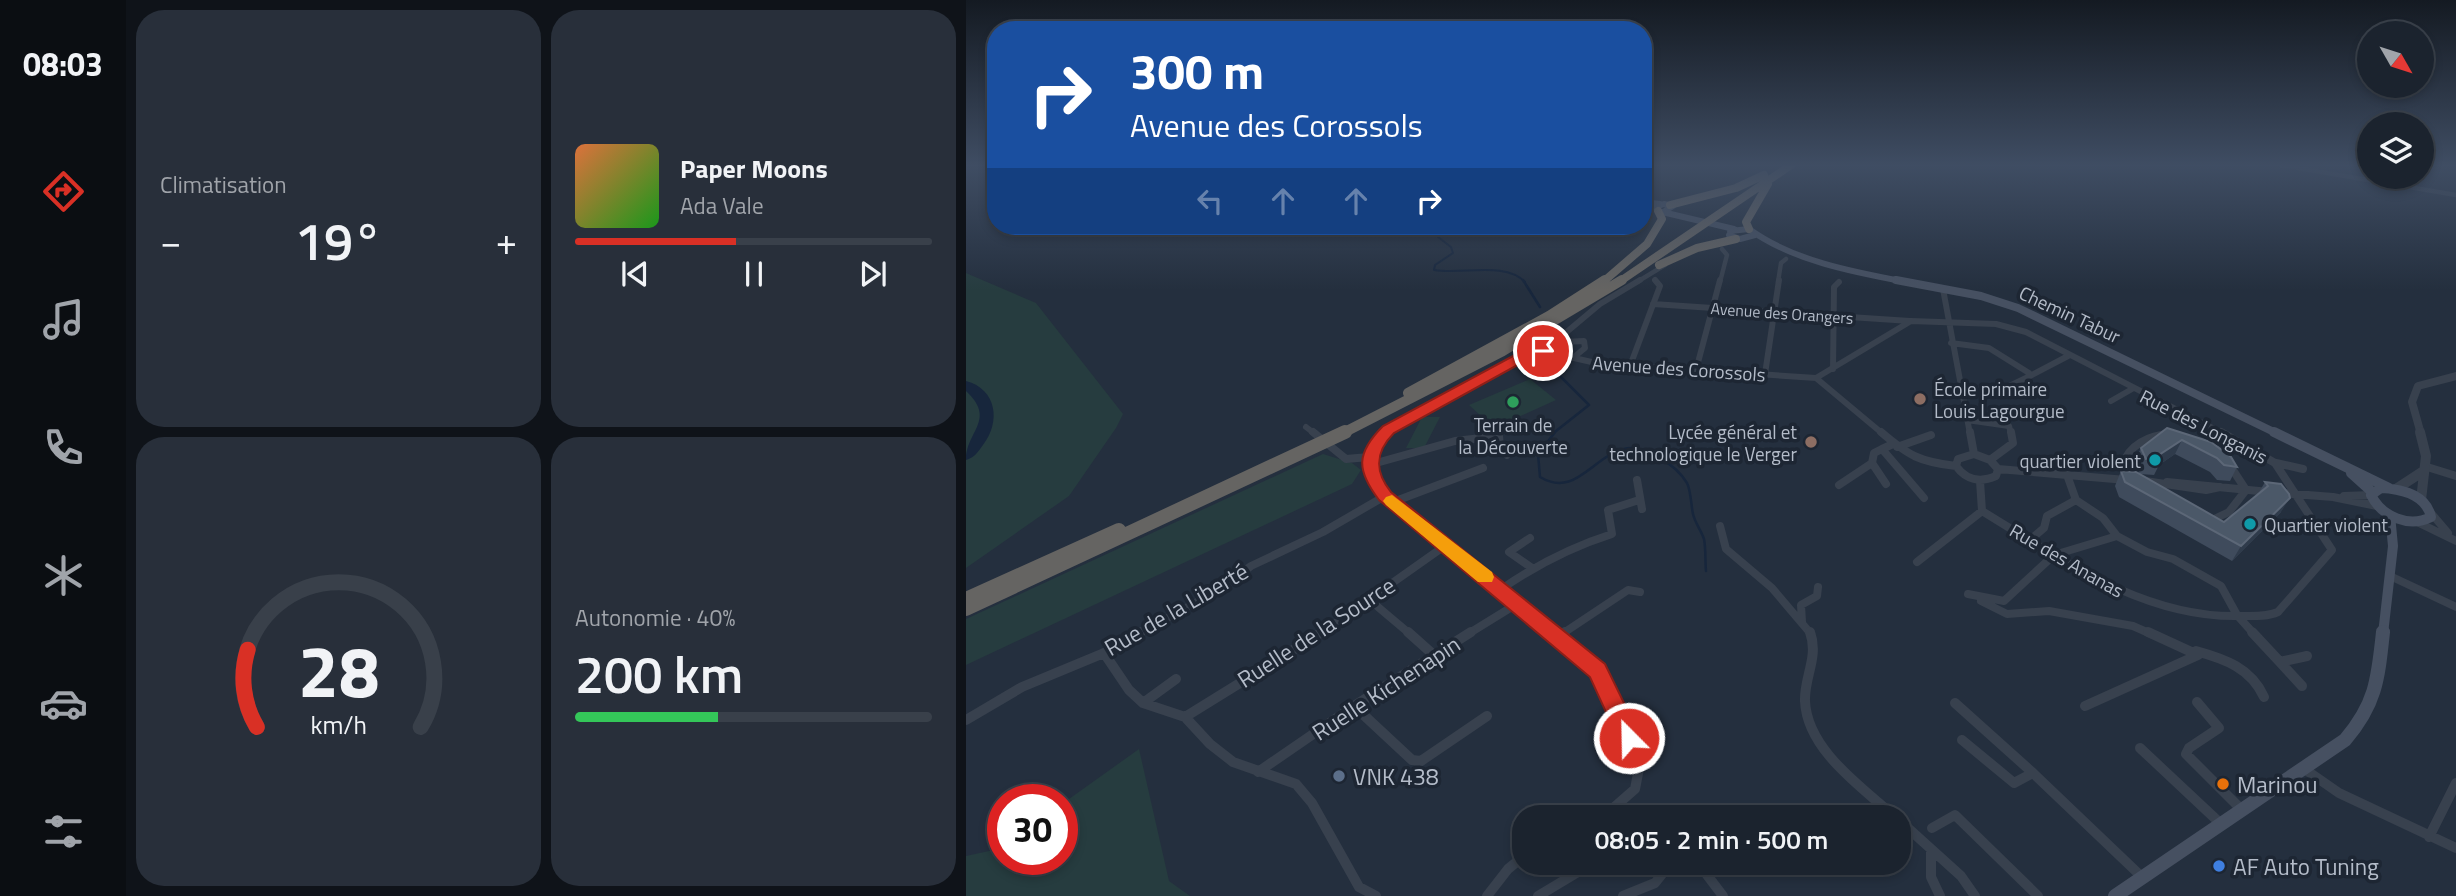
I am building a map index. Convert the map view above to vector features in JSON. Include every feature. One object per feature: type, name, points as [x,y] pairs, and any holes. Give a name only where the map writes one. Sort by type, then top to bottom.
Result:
[{"type":"highway","points":[[1401,397],[1616,273],[1651,239],[1668,210],[1678,207]]},
{"type":"highway","points":[[966,599],[1401,397],[1603,286],[1722,207]]},
{"type":"highway","points":[[1569,313],[1641,268],[1726,207]]},
{"type":"highway","points":[[1754,207],[1746,222],[1755,236]]},
{"type":"highway","points":[[966,609],[1322,444],[1453,378],[1669,259],[1731,232]]},
{"type":"main road","points":[[1657,207],[1731,232],[1755,236]]},
{"type":"main road","points":[[1731,232],[1755,236]]},
{"type":"main road","name":"Chemin Tabur","points":[[1755,236],[1843,270],[1981,296],[2018,308],[2345,467],[2421,500]]},
{"type":"main road","name":"Chemin Tabur","points":[[2345,467],[2371,493],[2377,506]]},
{"type":"main road","points":[[2371,493],[2392,488]]},
{"type":"main road","points":[[2393,546],[2400,531],[2414,522],[2427,520],[2431,513],[2421,500]]},
{"type":"main road","points":[[2377,506],[2390,515],[2414,522]]},
{"type":"main road","points":[[2115,896],[2345,740],[2371,707],[2377,688],[2393,546],[2390,515]]},
{"type":"street","points":[[1543,351],[1600,303],[1697,248]]},
{"type":"street","points":[[1696,370],[1727,254],[1722,249]]},
{"type":"street","points":[[1765,374],[1780,263],[1786,259]]},
{"type":"street","points":[[1630,366],[1660,286],[1655,280]]},
{"type":"street","points":[[1833,369],[1834,288],[1839,282]]},
{"type":"street","points":[[1944,289],[1951,343],[1974,454]]},
{"type":"street","name":"Avenue des Orangers","points":[[1653,304],[1910,321],[1948,321]]},
{"type":"street","points":[[1910,321],[1816,378],[1895,445],[1921,461],[1956,466],[1967,477],[1980,481],[1996,476],[1998,469]]},
{"type":"street","name":"Rue des Longanis","points":[[1948,321],[2011,326],[2132,389],[2196,418],[2275,463],[2303,469]]},
{"type":"street","points":[[1553,351],[1564,342],[1584,341],[1585,348],[1574,357]]},
{"type":"street","points":[[1951,343],[1994,350],[2025,368],[2028,377]]},
{"type":"street","name":"Avenue des Corossols","points":[[1369,461],[1376,442],[1388,429],[1511,362],[1543,351],[1553,351],[1588,362],[1816,378]]},
{"type":"street","points":[[1961,388],[1999,391],[2068,356]]},
{"type":"street","points":[[2421,500],[2426,453],[2413,415],[2412,396],[2418,386],[2456,376]]},
{"type":"street","name":"Rue des Longanis","points":[[2111,401],[2132,389]]},
{"type":"street","points":[[1967,420],[2010,426],[2012,443],[1990,460]]},
{"type":"street","points":[[1306,427],[1346,459],[1369,461],[1492,435],[1499,436],[1500,448],[1507,455]]},
{"type":"street","points":[[1886,484],[1872,463],[1874,453],[1931,435]]},
{"type":"street","points":[[2128,480],[2123,465],[2127,454],[2153,435],[2179,436]]},
{"type":"street","points":[[1882,449],[1924,498]]},
{"type":"street","points":[[1956,466],[1958,458],[1974,454],[1990,460],[1998,469],[2162,483],[2206,490],[2220,487],[2333,497],[2377,506]]},
{"type":"street","points":[[2218,457],[2235,470],[2246,490]]},
{"type":"street","points":[[1369,461],[1373,481],[1389,499],[1598,671],[1640,763],[1635,789],[1616,805]]},
{"type":"street","points":[[1839,485],[1872,463]]},
{"type":"street","name":"Rue des Longanis","points":[[2275,463],[2298,494]]},
{"type":"street","name":"Rue de la Liberté","points":[[966,720],[1022,687],[1104,653],[1219,590],[1251,566],[1389,499],[1483,468]]},
{"type":"street","points":[[2392,488],[2423,469],[2456,476]]},
{"type":"street","points":[[2067,475],[2076,500],[2103,518],[2117,536],[2147,552],[2173,559],[2217,583],[2237,615],[2269,655],[2280,662],[2302,686]]},
{"type":"street","points":[[1500,590],[1532,568],[1572,547],[1612,534],[1608,510],[1640,504],[1637,480]]},
{"type":"street","points":[[1917,562],[1982,511],[1980,481]]},
{"type":"street","points":[[2213,520],[2229,512],[2246,490]]},
{"type":"street","points":[[2333,497],[2371,493]]},
{"type":"street","name":"Rue des Ananas","points":[[1982,511],[2111,588],[2141,601],[2171,609],[2262,616],[2278,612],[2330,555],[2331,544],[2298,494]]},
{"type":"street","points":[[2030,540],[2044,528],[2047,516],[2076,500]]},
{"type":"street","points":[[2431,513],[2456,541]]},
{"type":"street","points":[[2414,522],[2456,541]]},
{"type":"street","points":[[1720,526],[1726,549],[1772,588],[1811,634],[1814,647],[1805,700],[1809,721],[1820,743],[1837,763],[1882,805]]},
{"type":"street","points":[[2117,536],[2054,555],[2004,601],[1968,594],[2007,614],[2049,611],[2133,626],[2193,651],[2236,665],[2260,685],[2264,697]]},
{"type":"street","points":[[1530,538],[1509,552],[1532,568]]},
{"type":"street","name":"Ruelle de la Source","points":[[1185,717],[1303,646],[1446,545]]},
{"type":"street","points":[[2390,576],[2456,607]]},
{"type":"street","points":[[1802,622],[1804,615],[1801,605],[1817,596],[1818,587]]},
{"type":"street","points":[[1558,637],[1628,590],[1640,592]]},
{"type":"street","name":"Ruelle Kichenapin","points":[[1258,772],[1354,706],[1515,605]]},
{"type":"street","points":[[1378,607],[1436,657]]},
{"type":"street","points":[[2085,706],[2198,658],[2193,651]]},
{"type":"street","points":[[1104,653],[1129,690],[1143,703],[1185,717],[1220,754],[1258,772],[1296,784],[1305,794],[1359,887],[1376,896]]},
{"type":"street","points":[[2280,662],[2307,656]]},
{"type":"street","points":[[1143,703],[1176,679]]},
{"type":"street","points":[[2197,702],[2218,728],[2189,748],[2186,754],[2241,809]]},
{"type":"street","points":[[1955,703],[2033,773],[2141,877]]},
{"type":"street","points":[[1354,706],[1412,760],[1421,761],[1487,716]]},
{"type":"street","points":[[1962,740],[2014,783],[2033,773]]},
{"type":"street","points":[[2140,748],[2220,823]]},
{"type":"street","points":[[2303,768],[2339,793],[2456,848]]},
{"type":"street","points":[[2429,837],[2456,783]]},
{"type":"street","points":[[1932,828],[1949,816],[1955,815],[1962,819],[2038,896]]},
{"type":"street","points":[[1911,832],[1961,876],[1975,896]]},
{"type":"street","points":[[1931,850],[1931,877],[1940,896]]},
{"type":"street","points":[[1487,896],[1512,866]]},
{"type":"street","points":[[1538,896],[1573,875]]},
{"type":"street","points":[[1623,896],[1655,883],[1661,875]]},
{"type":"street","points":[[1707,875],[1723,896]]},
{"type":"green space","points":[[966,273],[1036,303],[1123,414],[1069,496],[966,568]]},
{"type":"green space","name":"Terrain de la Découverte","points":[[1530,379],[1556,400],[1494,428],[1469,405]]},
{"type":"green space","points":[[1422,417],[1440,417],[1424,448],[1406,448]]},
{"type":"green space","points":[[1323,454],[1352,463],[1361,470],[1352,484],[966,665],[966,619]]},
{"type":"green space","points":[[1139,749],[1169,881],[1190,896],[966,896],[966,856],[987,851],[987,875],[1078,875],[1078,793]]},
{"type":"building","points":[[2167,428],[2211,442],[2231,457],[2237,467],[2224,465],[2217,458],[2182,440],[2159,455],[2161,461],[2146,459],[2141,448]]},
{"type":"building","points":[[2121,471],[2136,472],[2224,522],[2268,486],[2265,482],[2281,484],[2290,498],[2241,546],[2125,482]]},
{"type":"waterway","points":[[1438,235],[1451,247],[1453,253],[1435,265],[1434,270],[1495,270],[1506,272],[1524,281]]},
{"type":"waterway","points":[[1524,281],[1540,307]]},
{"type":"waterway","points":[[1545,361],[1589,405],[1556,431],[1538,454],[1540,477],[1552,482],[1573,480],[1624,449],[1641,449],[1659,457],[1687,483],[1694,517],[1704,539],[1706,571]]},
{"type":"waterway","points":[[966,385],[982,401],[988,417],[985,430],[966,455]]},
{"type":"slow traffic","points":[[1392,501],[1485,577]]},
{"type":"place","name":"École primaire Louis Lagourgue","points":[[1920,399]]},
{"type":"place","name":"Terrain de la Découverte","points":[[1513,402]]},
{"type":"place","name":"Lycée général et technologique le Verger","points":[[1811,442]]},
{"type":"place","name":"quartier violent","points":[[2155,460]]},
{"type":"place","name":"Quartier violent","points":[[2250,524]]},
{"type":"place","name":"VNK 438","points":[[1339,776]]},
{"type":"place","name":"Marinou","points":[[2223,784]]},
{"type":"place","name":"AF Auto Tuning","points":[[2219,866]]},
{"type":"route","points":[[1543,351],[1518,359],[1388,429],[1376,442],[1369,457],[1369,465],[1373,481],[1385,496],[1598,671],[1629,738]]}]
